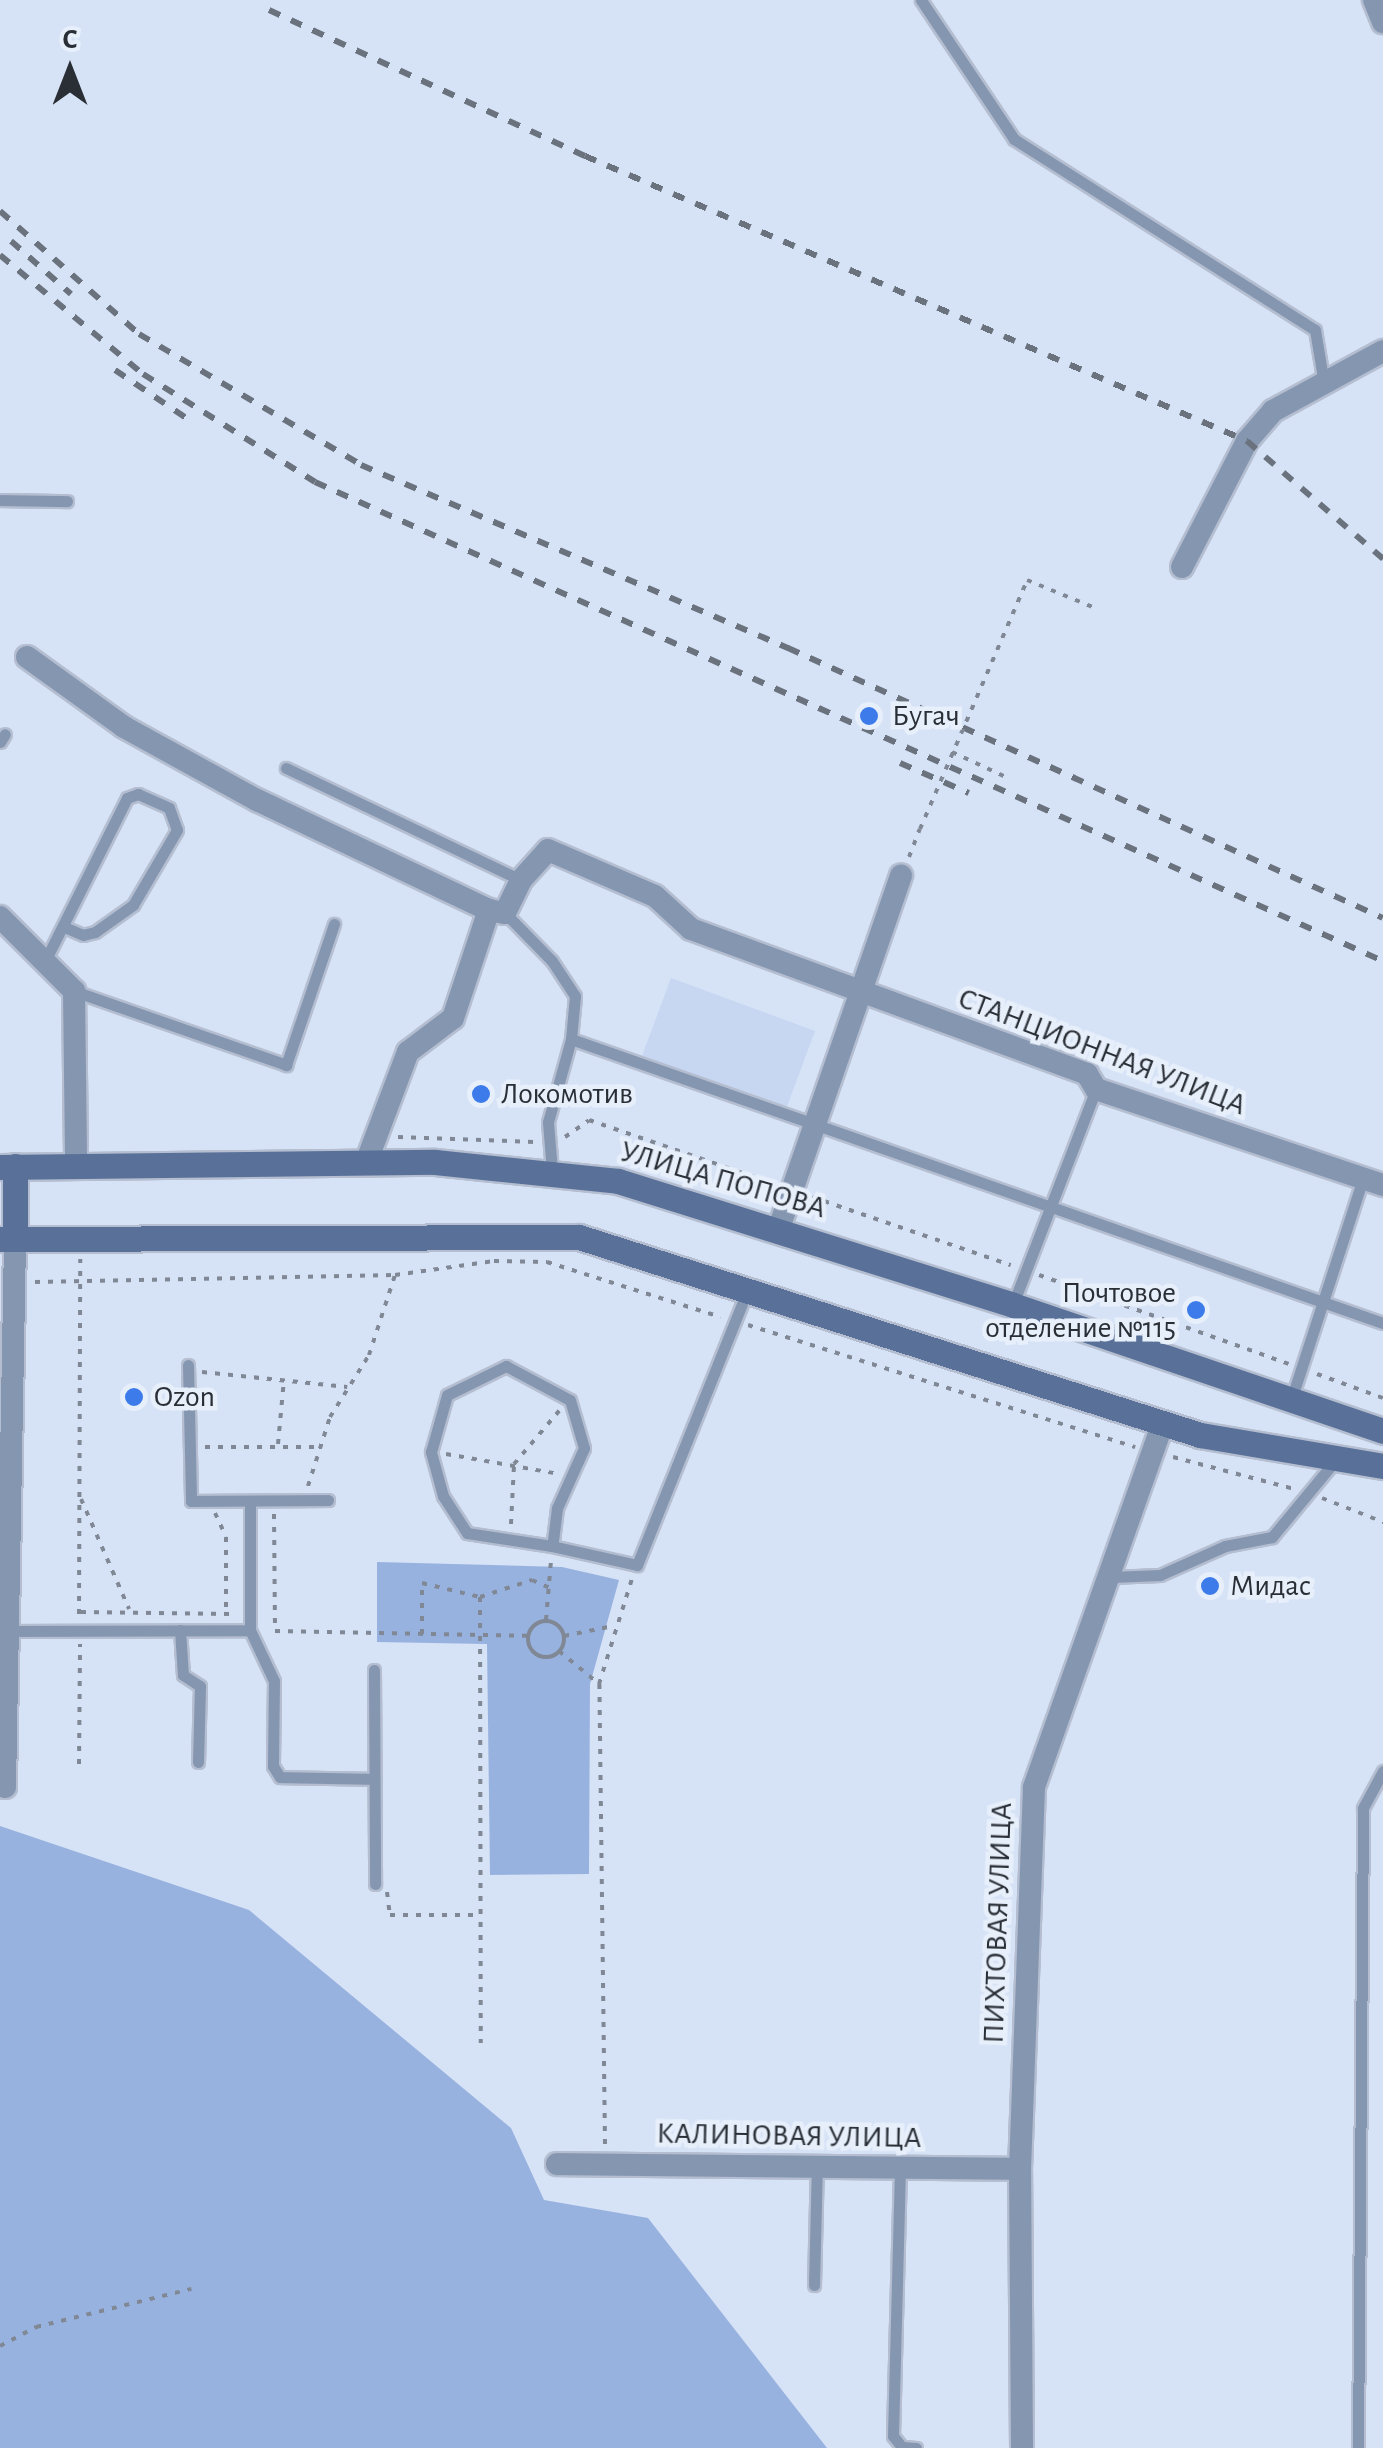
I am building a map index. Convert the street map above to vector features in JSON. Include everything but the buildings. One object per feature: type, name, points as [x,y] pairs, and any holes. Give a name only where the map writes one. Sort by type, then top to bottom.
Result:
[{"type":"street","points":[[1374,0],[1383,22]]},
{"type":"street","points":[[1182,567],[1247,441],[1273,411],[1323,378],[1383,351]]},
{"type":"street","points":[[27,657],[124,727],[240,791],[497,912]]},
{"type":"street","name":"СТАНЦИОННАЯ УЛИЦА","points":[[521,880],[548,850],[656,896],[691,929],[857,993],[1087,1074],[1096,1089],[1373,1182]]},
{"type":"street","points":[[778,1228],[901,875]]},
{"type":"street","points":[[366,1162],[408,1052],[452,1018],[497,912],[521,880]]},
{"type":"street","points":[[0,917],[46,957],[74,991],[76,1166]]},
{"type":"street","name":"УЛИЦА ПОПОВА","points":[[8,1167],[553,1158],[1013,1305],[1383,1431]]},
{"type":"street","points":[[5,1787],[4,1631],[14,1282],[8,1239],[8,1167]]},
{"type":"street","points":[[8,1239],[579,1237],[1163,1423],[1334,1462],[1383,1466]]},
{"type":"street","name":"ПИХТОВАЯ УЛИЦА","points":[[1022,2448],[1020,2168],[1034,1788],[1163,1423]]},
{"type":"street","name":"КАЛИНОВАЯ УЛИЦА","points":[[557,2164],[1020,2168]]},
{"type":"lane","points":[[921,0],[1014,139],[1315,330],[1323,378]]},
{"type":"lane","points":[[0,500],[67,500]]},
{"type":"lane","points":[[286,768],[521,880]]},
{"type":"lane","points":[[46,957],[127,798],[138,794],[169,808],[177,830],[133,904],[94,932],[83,935],[64,927]]},
{"type":"lane","points":[[497,912],[552,961],[574,996],[571,1038],[548,1122],[553,1158]]},
{"type":"lane","points":[[74,991],[286,1064],[334,924]]},
{"type":"lane","points":[[571,1038],[1050,1210],[1383,1322]]},
{"type":"lane","points":[[1013,1305],[1096,1089]]},
{"type":"lane","points":[[1292,1397],[1320,1302],[1373,1182]]},
{"type":"lane","points":[[552,1546],[557,1508],[584,1448],[570,1400],[506,1366],[447,1395],[431,1452],[443,1496],[467,1533],[637,1565],[747,1291]]},
{"type":"lane","points":[[188,1369],[187,1494],[191,1500],[328,1500]]},
{"type":"lane","points":[[1110,1577],[1160,1575],[1225,1546],[1272,1537],[1334,1462]]},
{"type":"lane","points":[[250,1501],[250,1630],[274,1681],[273,1766],[280,1776],[374,1779]]},
{"type":"lane","points":[[180,1630],[183,1674],[200,1686],[198,1762]]},
{"type":"lane","points":[[4,1631],[250,1630]]},
{"type":"lane","points":[[374,1670],[375,1884]]},
{"type":"lane","points":[[1358,2448],[1362,1808],[1383,1771]]},
{"type":"lane","points":[[814,2285],[817,2166]]},
{"type":"lane","points":[[900,2168],[892,2436],[902,2448],[916,2448]]},
{"type":"path","points":[[901,875],[1027,580],[1095,608]]},
{"type":"path","points":[[952,752],[1008,778]]},
{"type":"path","points":[[374,1136],[553,1158],[590,1120],[1383,1398]]},
{"type":"path","points":[[79,1239],[79,1764]]},
{"type":"path","points":[[494,1251],[494,1261]]},
{"type":"path","points":[[14,1282],[395,1276],[494,1261],[546,1262],[1154,1453],[1308,1492],[1383,1522]]},
{"type":"path","points":[[303,1500],[320,1447],[347,1387],[369,1355],[395,1276]]},
{"type":"path","points":[[188,1369],[347,1387]]},
{"type":"path","points":[[278,1447],[284,1379]]},
{"type":"path","points":[[510,1542],[514,1464],[570,1400]]},
{"type":"path","points":[[188,1447],[320,1447]]},
{"type":"path","points":[[431,1452],[514,1464],[572,1478]]},
{"type":"path","points":[[79,1494],[130,1612]]},
{"type":"path","points":[[274,1500],[274,1631],[528,1636],[546,1620],[552,1546]]},
{"type":"path","points":[[210,1501],[226,1537],[226,1612]]},
{"type":"path","points":[[606,2164],[598,1684],[637,1565]]},
{"type":"path","points":[[422,1634],[422,1582],[480,1597],[532,1580],[550,1588]]},
{"type":"path","points":[[480,1597],[481,2043]]},
{"type":"path","points":[[546,1620],[564,1636]]},
{"type":"path","points":[[564,1636],[616,1626]]},
{"type":"path","points":[[528,1636],[536,1654],[560,1651],[598,1684]]},
{"type":"path","points":[[560,1651],[564,1636]]},
{"type":"path","points":[[375,1884],[389,1893],[390,1915],[480,1915]]},
{"type":"path","points":[[0,2346],[36,2327],[191,2290]]},
{"type":"shaded area","points":[[671,978],[815,1031],[786,1109],[642,1056]]},
{"type":"shaded area","points":[[377,1562],[562,1567],[619,1580],[590,1684],[589,1874],[490,1875],[487,1644],[377,1642]]},
{"type":"shaded area","points":[[0,1826],[249,1910],[511,2128],[544,2200],[648,2218],[827,2448],[0,2448]]},
{"type":"railway","points":[[269,10],[585,156],[1247,441],[1383,559]]},
{"type":"railway","points":[[0,211],[139,334],[361,465],[788,648],[1383,918]]},
{"type":"railway","points":[[11,241],[71,294]]},
{"type":"railway","points":[[0,255],[143,374],[315,482],[1383,961]]},
{"type":"railway","points":[[115,370],[189,420]]},
{"type":"railway","points":[[900,763],[969,793]]},
{"type":"place","name":"Бугач","points":[[869,716]]},
{"type":"place","name":"Локомотив","points":[[481,1094]]},
{"type":"place","name":"Почтовое отделение №115","points":[[1196,1310]]},
{"type":"place","name":"Ozon","points":[[134,1397]]},
{"type":"place","name":"Мидас","points":[[1210,1586]]}]
